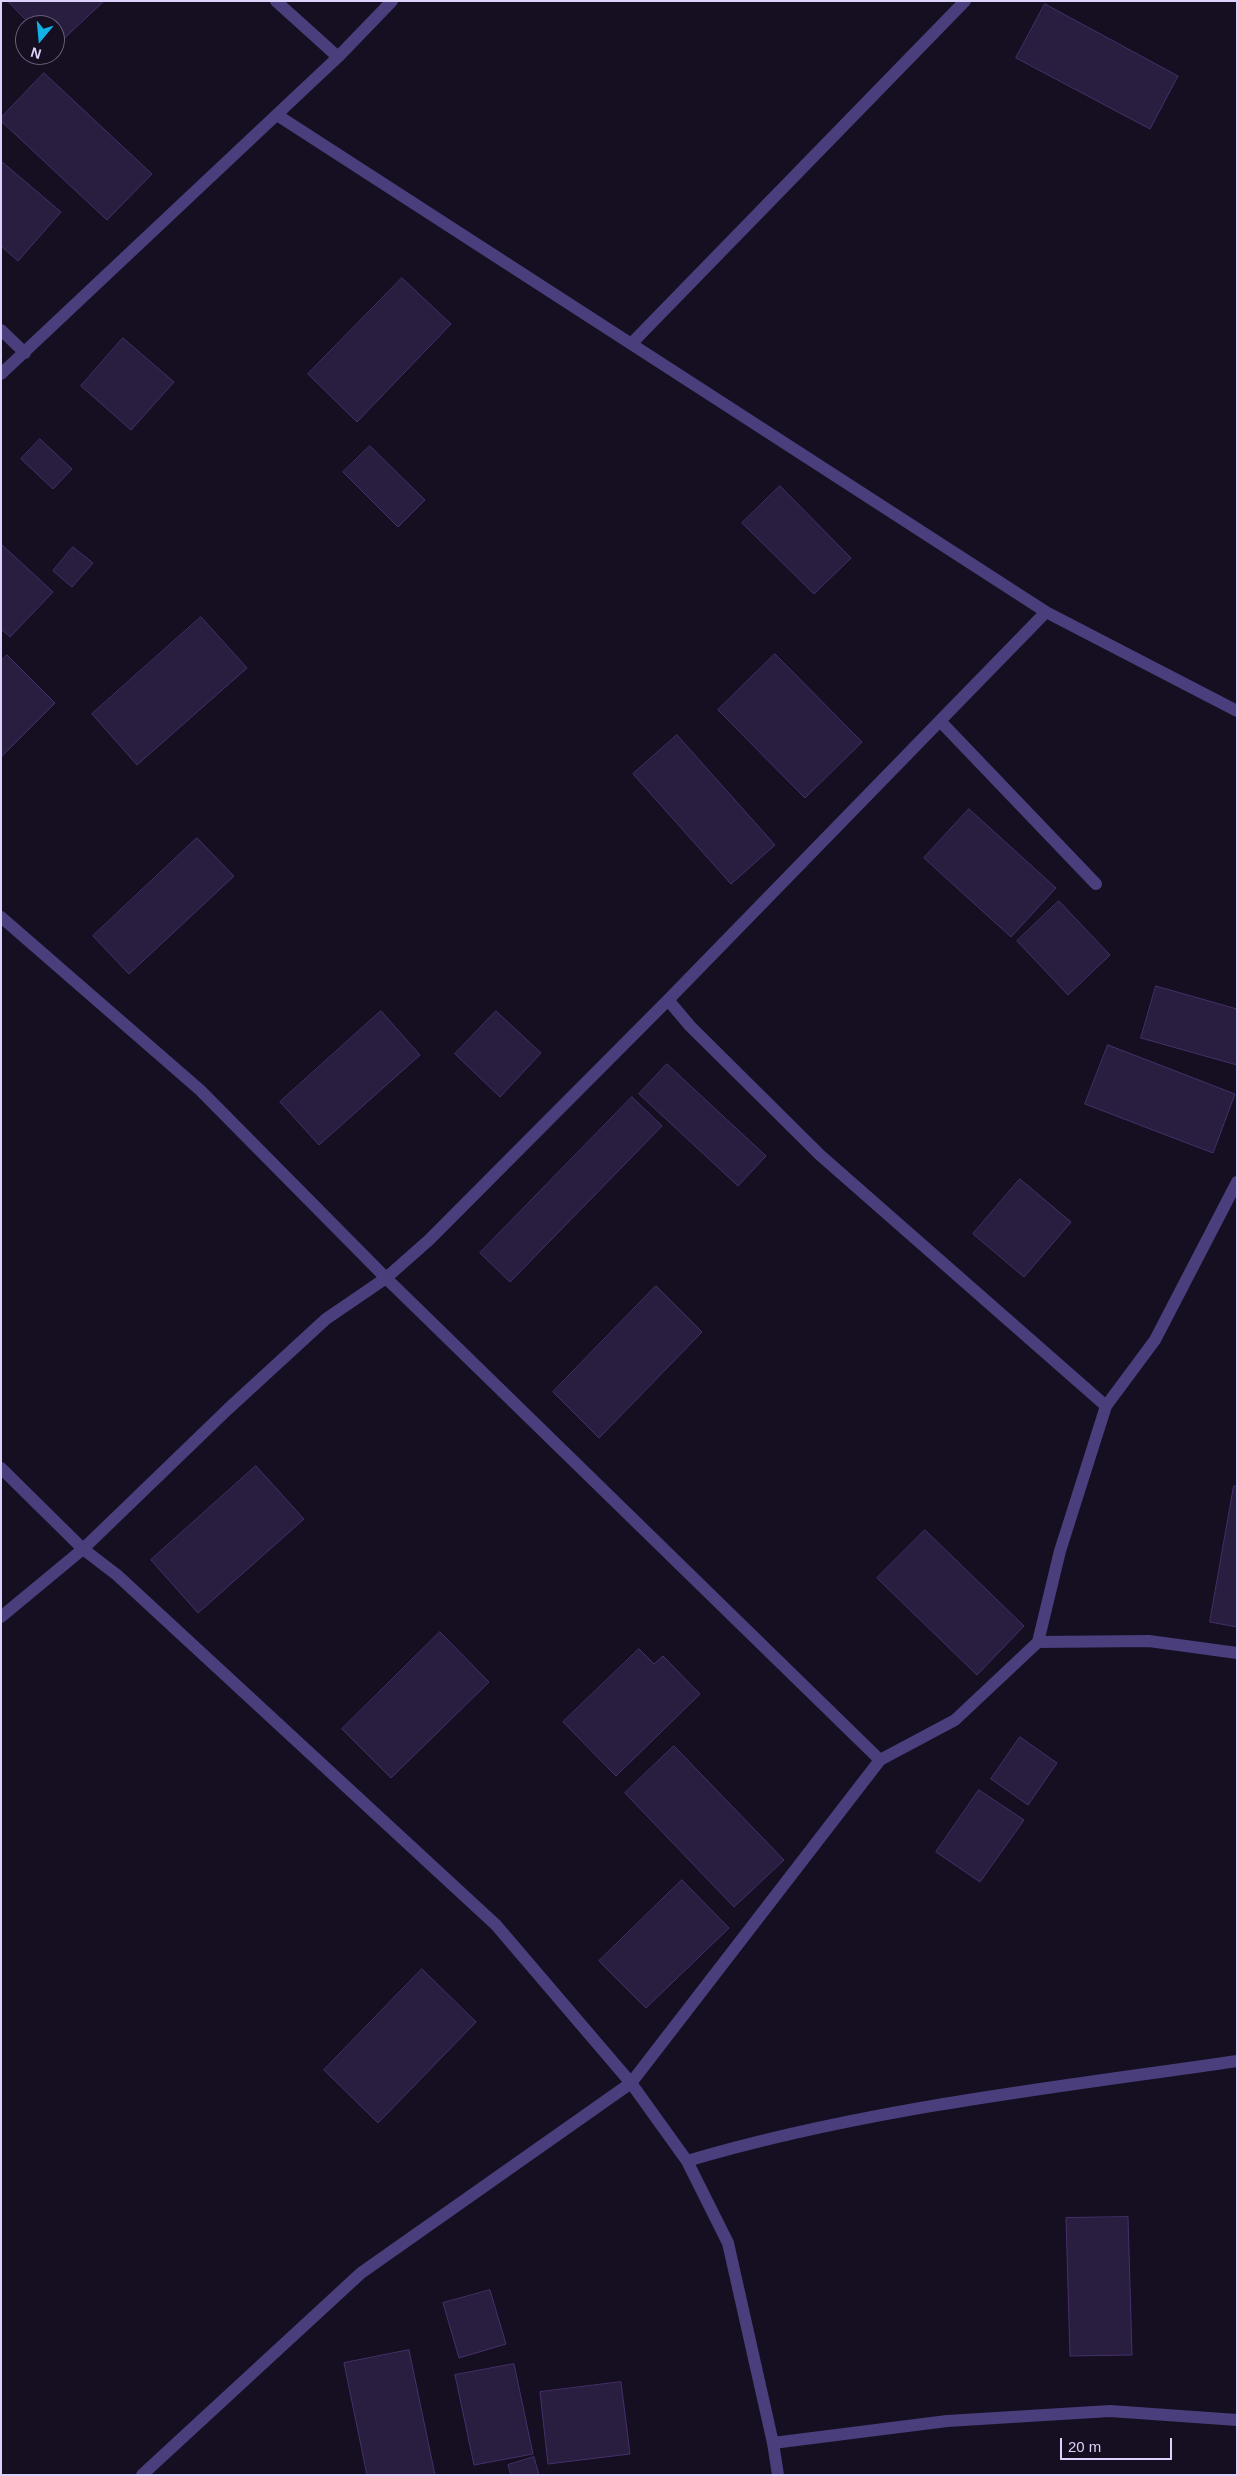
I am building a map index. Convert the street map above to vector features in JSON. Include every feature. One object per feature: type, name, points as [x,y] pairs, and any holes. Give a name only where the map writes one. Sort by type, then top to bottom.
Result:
[{"type":"street","points":[[276,1],[338,57]]},
{"type":"street","points":[[1,374],[338,57],[392,1]]},
{"type":"street","points":[[630,344],[966,1]]},
{"type":"street","points":[[277,115],[1046,612],[1237,711]]},
{"type":"street","points":[[1,330],[25,352]]},
{"type":"street","points":[[1,1617],[83,1549],[228,1409],[326,1319],[386,1278],[429,1240],[668,1000],[1046,612]]},
{"type":"street","points":[[940,720],[1096,884]]},
{"type":"street","points":[[1,916],[200,1090],[386,1278],[880,1760]]},
{"type":"street","points":[[668,1000],[690,1026],[820,1155],[1106,1406]]},
{"type":"street","points":[[142,2475],[361,2273],[631,2083],[880,1760],[955,1720],[1038,1642],[1060,1551],[1106,1406],[1155,1340],[1237,1182]]},
{"type":"street","points":[[1,1468],[83,1549],[117,1575],[496,1924],[631,2083],[687,2161],[728,2243],[773,2442],[778,2475]]},
{"type":"street","points":[[1038,1642],[1149,1641],[1237,1653]]},
{"type":"street","points":[[687,2161],[760,2139],[972,2100],[1237,2061]]},
{"type":"street","points":[[773,2442],[947,2421],[1110,2411],[1237,2420]]},
{"type":"building","points":[[8,1],[104,1],[65,38],[65,15],[21,15]]},
{"type":"building","points":[[1045,4],[1178,76],[1150,129],[1016,58]]},
{"type":"building","points":[[44,73],[152,174],[107,220],[1,121],[1,118]]},
{"type":"building","points":[[1,161],[61,212],[18,261],[1,246]]},
{"type":"building","points":[[402,278],[451,324],[357,422],[308,374]]},
{"type":"building","points":[[123,338],[174,382],[131,430],[81,386]]},
{"type":"building","points":[[40,439],[72,469],[53,489],[21,459]]},
{"type":"building","points":[[370,446],[425,500],[398,527],[343,472]]},
{"type":"building","points":[[780,486],[851,558],[814,594],[742,523]]},
{"type":"building","points":[[1,544],[53,592],[10,637],[1,629]]},
{"type":"building","points":[[73,547],[93,563],[72,587],[53,571]]},
{"type":"building","points":[[201,617],[247,668],[137,765],[92,714]]},
{"type":"building","points":[[775,654],[862,742],[805,798],[718,710]]},
{"type":"building","points":[[7,655],[55,703],[1,757],[1,661]]},
{"type":"building","points":[[677,735],[775,845],[731,884],[633,774]]},
{"type":"building","points":[[969,809],[1056,888],[1011,937],[924,858]]},
{"type":"building","points":[[197,838],[234,876],[129,974],[93,936]]},
{"type":"building","points":[[1059,901],[1110,955],[1068,995],[1017,941]]},
{"type":"building","points":[[1156,986],[1237,1009],[1237,1065],[1141,1038]]},
{"type":"building","points":[[381,1011],[420,1055],[319,1145],[280,1102]]},
{"type":"building","points":[[496,1011],[541,1053],[500,1097],[455,1054]]},
{"type":"building","points":[[1108,1045],[1235,1094],[1213,1153],[1085,1104]]},
{"type":"building","points":[[667,1064],[766,1156],[738,1186],[639,1094]]},
{"type":"building","points":[[632,1097],[662,1126],[510,1282],[480,1253]]},
{"type":"building","points":[[1020,1179],[1071,1222],[1024,1277],[973,1234]]},
{"type":"building","points":[[656,1286],[702,1332],[599,1438],[553,1392]]},
{"type":"building","points":[[256,1466],[304,1519],[198,1613],[151,1560]]},
{"type":"building","points":[[1234,1486],[1237,1486],[1237,1627],[1210,1622]]},
{"type":"building","points":[[925,1530],[1024,1626],[977,1675],[877,1578]]},
{"type":"building","points":[[440,1632],[489,1682],[391,1778],[342,1729]]},
{"type":"building","points":[[639,1649],[654,1664],[663,1656],[700,1694],[616,1776],[563,1722]]},
{"type":"building","points":[[1020,1737],[1057,1763],[1028,1805],[991,1779]]},
{"type":"building","points":[[674,1746],[784,1860],[734,1907],[625,1793]]},
{"type":"building","points":[[979,1790],[1024,1820],[980,1882],[936,1852]]},
{"type":"building","points":[[682,1880],[729,1928],[646,2008],[599,1961]]},
{"type":"building","points":[[422,1969],[476,2022],[378,2123],[324,2070]]},
{"type":"building","points":[[1128,2217],[1132,2355],[1070,2356],[1066,2218]]},
{"type":"building","points":[[490,2290],[506,2344],[459,2358],[443,2303]]},
{"type":"building","points":[[409,2350],[435,2475],[367,2475],[344,2363]]},
{"type":"building","points":[[514,2364],[533,2454],[474,2465],[455,2375]]},
{"type":"building","points":[[621,2382],[630,2454],[548,2464],[540,2392]]},
{"type":"building","points":[[534,2457],[539,2475],[511,2475],[508,2465]]}]
